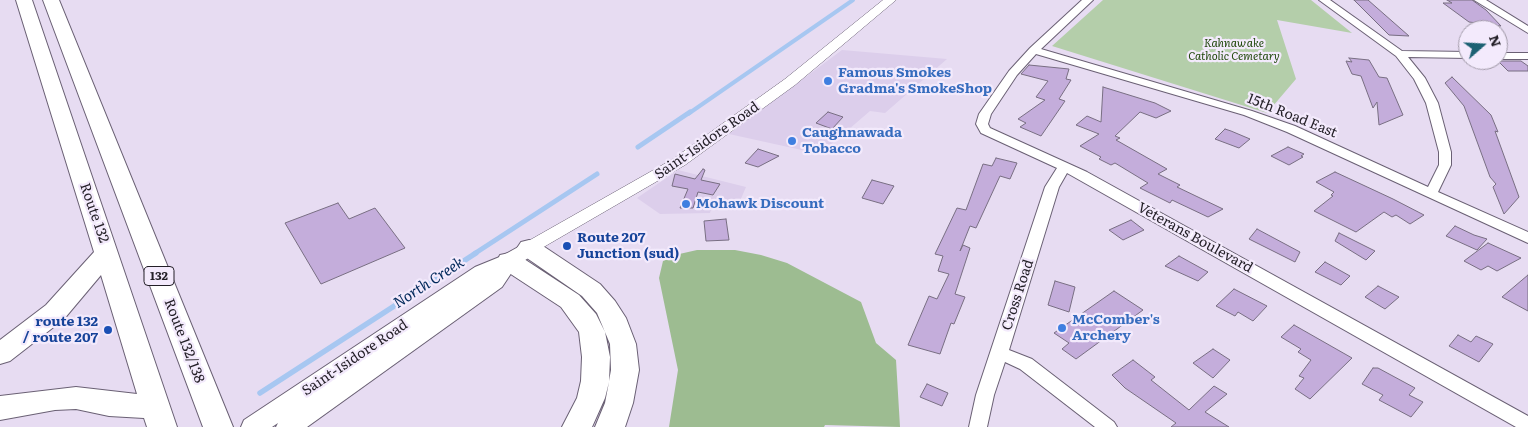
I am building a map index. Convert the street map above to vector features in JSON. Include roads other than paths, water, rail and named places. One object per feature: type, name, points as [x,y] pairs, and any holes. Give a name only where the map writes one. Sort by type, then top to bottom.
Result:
[{"type":"highway","name":"Route 132","points":[[24,0],[159,417]]},
{"type":"highway","name":"Route 132/138","points":[[51,0],[216,423]]},
{"type":"highway","points":[[0,354],[55,312],[107,252]]},
{"type":"highway","points":[[519,254],[570,301],[587,321],[592,332],[596,357],[595,381],[591,398],[577,427]]},
{"type":"highway","points":[[519,254],[591,290],[606,307],[616,325],[623,344],[624,370],[619,403],[610,427]]},
{"type":"highway","points":[[0,408],[55,399],[76,398],[109,404],[159,417]]},
{"type":"main road","name":"Saint-Isidore Road","points":[[253,427],[482,272],[519,254]]},
{"type":"main road","name":"Saint-Isidore Road","points":[[288,427],[495,282],[519,254]]},
{"type":"street","name":"Saint-Isidore Road","points":[[519,254],[679,162],[790,82],[890,0]]},
{"type":"street","name":"Veterans Boulevard","points":[[1088,0],[1034,50],[996,96],[985,114],[982,124],[984,130],[1066,166],[1528,426]]},
{"type":"street","points":[[1324,0],[1400,54],[1420,78],[1432,103],[1443,140],[1445,165],[1431,193]]},
{"type":"street","points":[[1479,0],[1528,30]]},
{"type":"street","name":"15th Road East","points":[[1034,50],[1248,113],[1291,129],[1528,238]]},
{"type":"street","points":[[1400,54],[1458,55]]},
{"type":"street","points":[[1508,56],[1528,56]]},
{"type":"street","name":"Cross Road","points":[[978,427],[985,395],[1052,187],[1066,166]]},
{"type":"street","points":[[1000,353],[1026,364],[1108,427]]},
{"type":"waterway","points":[[688,114],[853,0]]},
{"type":"waterway","points":[[638,147],[690,112]]},
{"type":"waterway","name":"North Creek","points":[[474,254],[597,174]]},
{"type":"waterway","name":"North Creek","points":[[260,393],[476,253]]},
{"type":"place","name":"Famous Smokes Gradma's SmokeShop","points":[[828,81]]},
{"type":"place","name":"Caughnawada Tobacco","points":[[792,141]]},
{"type":"place","name":"Mohawk Discount","points":[[686,204]]},
{"type":"place","name":"Route 207 Junction (sud)","points":[[567,246]]},
{"type":"place","name":"McComber's Archery","points":[[1062,328]]},
{"type":"place","name":"route 132 / route 207","points":[[108,330]]},
{"type":"park label","name":"Kahnawake Catholic Cemetary","points":[[1234,50]]}]
